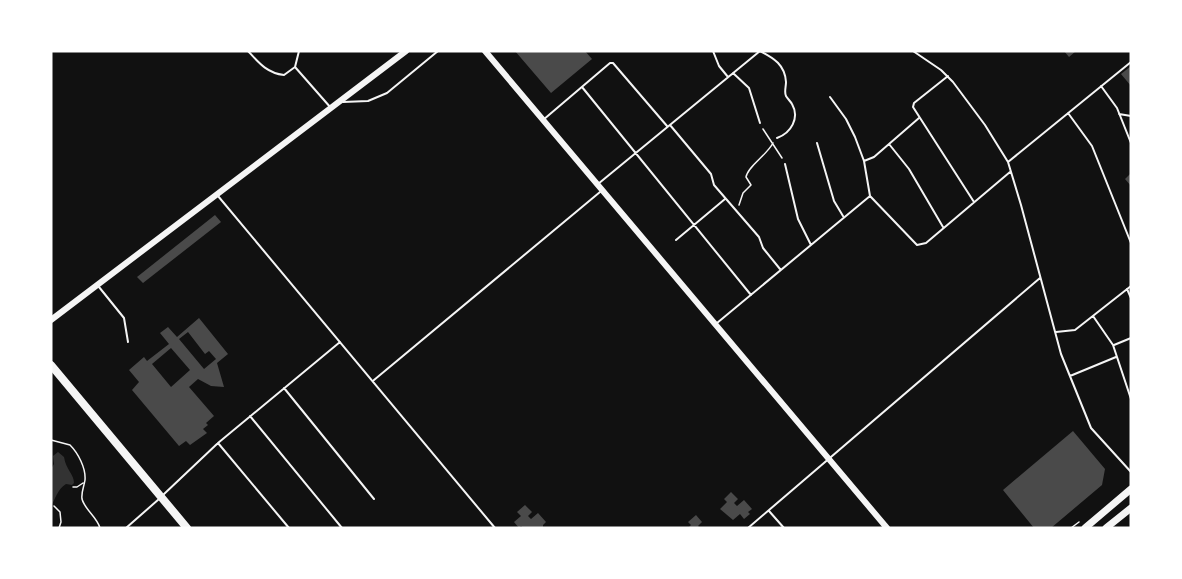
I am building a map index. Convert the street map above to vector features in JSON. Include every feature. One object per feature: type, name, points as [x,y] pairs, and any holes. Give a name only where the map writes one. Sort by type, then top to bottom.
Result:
[{"type":"main road","points":[[51,365],[187,528]]},
{"type":"main road","points":[[1085,528],[1131,489]]},
{"type":"main road","points":[[1106,528],[1131,508]]},
{"type":"street","points":[[51,320],[406,51]]},
{"type":"street","points":[[485,51],[887,528]]},
{"type":"lane","points":[[248,51],[262,67],[275,74],[284,75],[295,67],[299,51]]},
{"type":"lane","points":[[340,102],[378,99],[438,51]]},
{"type":"lane","points":[[712,51],[719,66],[728,77]]},
{"type":"lane","points":[[374,381],[600,187],[636,152],[760,51],[775,59],[785,72],[785,93],[795,111],[790,130],[777,138]]},
{"type":"lane","points":[[913,51],[948,76],[985,125],[1008,162],[1022,205],[1055,332],[1070,376],[1091,428],[1131,472]]},
{"type":"lane","points":[[1008,162],[1131,62]]},
{"type":"lane","points":[[543,120],[612,63],[711,174],[714,185],[759,237],[763,248],[781,270]]},
{"type":"lane","points":[[295,67],[332,108]]},
{"type":"lane","points":[[733,73],[748,88],[760,123]]},
{"type":"lane","points":[[948,76],[914,104],[915,112],[934,137],[960,183],[974,202]]},
{"type":"lane","points":[[1101,86],[1119,114],[1131,143]]},
{"type":"lane","points":[[582,87],[751,295]]},
{"type":"lane","points":[[830,97],[846,119],[864,161],[870,196],[916,245],[926,243],[1011,171]]},
{"type":"lane","points":[[1068,114],[1092,146],[1131,243]]},
{"type":"lane","points":[[1119,114],[1131,116]]},
{"type":"lane","points":[[864,161],[874,157],[919,118]]},
{"type":"lane","points":[[817,143],[834,201],[844,218]]},
{"type":"lane","points":[[889,144],[909,169],[944,228]]},
{"type":"lane","points":[[785,164],[798,219],[811,245]]},
{"type":"lane","points":[[217,195],[495,528]]},
{"type":"lane","points":[[716,324],[870,196]]},
{"type":"lane","points":[[676,240],[725,199]]},
{"type":"lane","points":[[748,528],[1040,278]]},
{"type":"lane","points":[[97,285],[124,318],[128,342]]},
{"type":"lane","points":[[1055,332],[1075,330],[1131,286]]},
{"type":"lane","points":[[1127,289],[1131,298]]},
{"type":"lane","points":[[1093,316],[1113,345],[1131,399]]},
{"type":"lane","points":[[1113,345],[1131,338]]},
{"type":"lane","points":[[126,528],[218,443],[340,342]]},
{"type":"lane","points":[[1070,376],[1116,357]]},
{"type":"lane","points":[[284,388],[374,499]]},
{"type":"lane","points":[[250,416],[342,528]]},
{"type":"lane","points":[[218,443],[289,528]]},
{"type":"lane","points":[[769,511],[784,528]]},
{"type":"path","points":[[760,123],[785,164]]},
{"type":"path","points":[[736,211],[742,196],[751,185],[746,177],[747,171],[765,156],[777,138]]},
{"type":"path","points":[[51,440],[63,442],[73,448],[84,471],[83,502],[99,523],[100,528]]},
{"type":"path","points":[[82,492],[73,487],[80,486],[84,482]]},
{"type":"path","points":[[54,506],[60,512],[59,528]]},
{"type":"shaded area","points":[[58,452],[64,457],[74,483],[63,486],[51,506],[51,469],[54,464],[53,456]]},
{"type":"building","points":[[515,51],[585,51],[592,59],[551,93]]},
{"type":"building","points":[[1064,51],[1076,51],[1069,57]]},
{"type":"building","points":[[1131,66],[1131,86],[1121,74]]},
{"type":"building","points":[[1131,173],[1131,186],[1125,179]]},
{"type":"building","points":[[215,215],[221,222],[143,283],[137,277]]},
{"type":"building","points":[[199,318],[228,354],[217,363],[224,387],[211,386],[198,379],[189,387],[214,416],[203,429],[207,433],[190,445],[186,441],[179,446],[132,390],[139,382],[129,370],[144,357],[147,361],[169,344],[160,333],[168,327],[177,337]],"holes":[[[188,332],[205,354],[209,351],[216,359],[204,369],[179,339]],[[171,348],[190,370],[171,387],[152,364]]]},
{"type":"building","points":[[1073,431],[1105,469],[1102,485],[1051,528],[1034,528],[1003,490]]},
{"type":"building","points":[[731,492],[738,499],[734,503],[737,506],[744,500],[752,509],[744,519],[740,514],[733,520],[720,509],[727,502],[724,499]]},
{"type":"building","points":[[525,505],[532,512],[528,516],[531,519],[538,513],[546,522],[543,528],[523,528],[521,526],[519,528],[514,522],[521,516],[517,512]]},
{"type":"building","points":[[696,515],[702,522],[698,526],[700,528],[688,528],[691,525],[688,522]]}]
